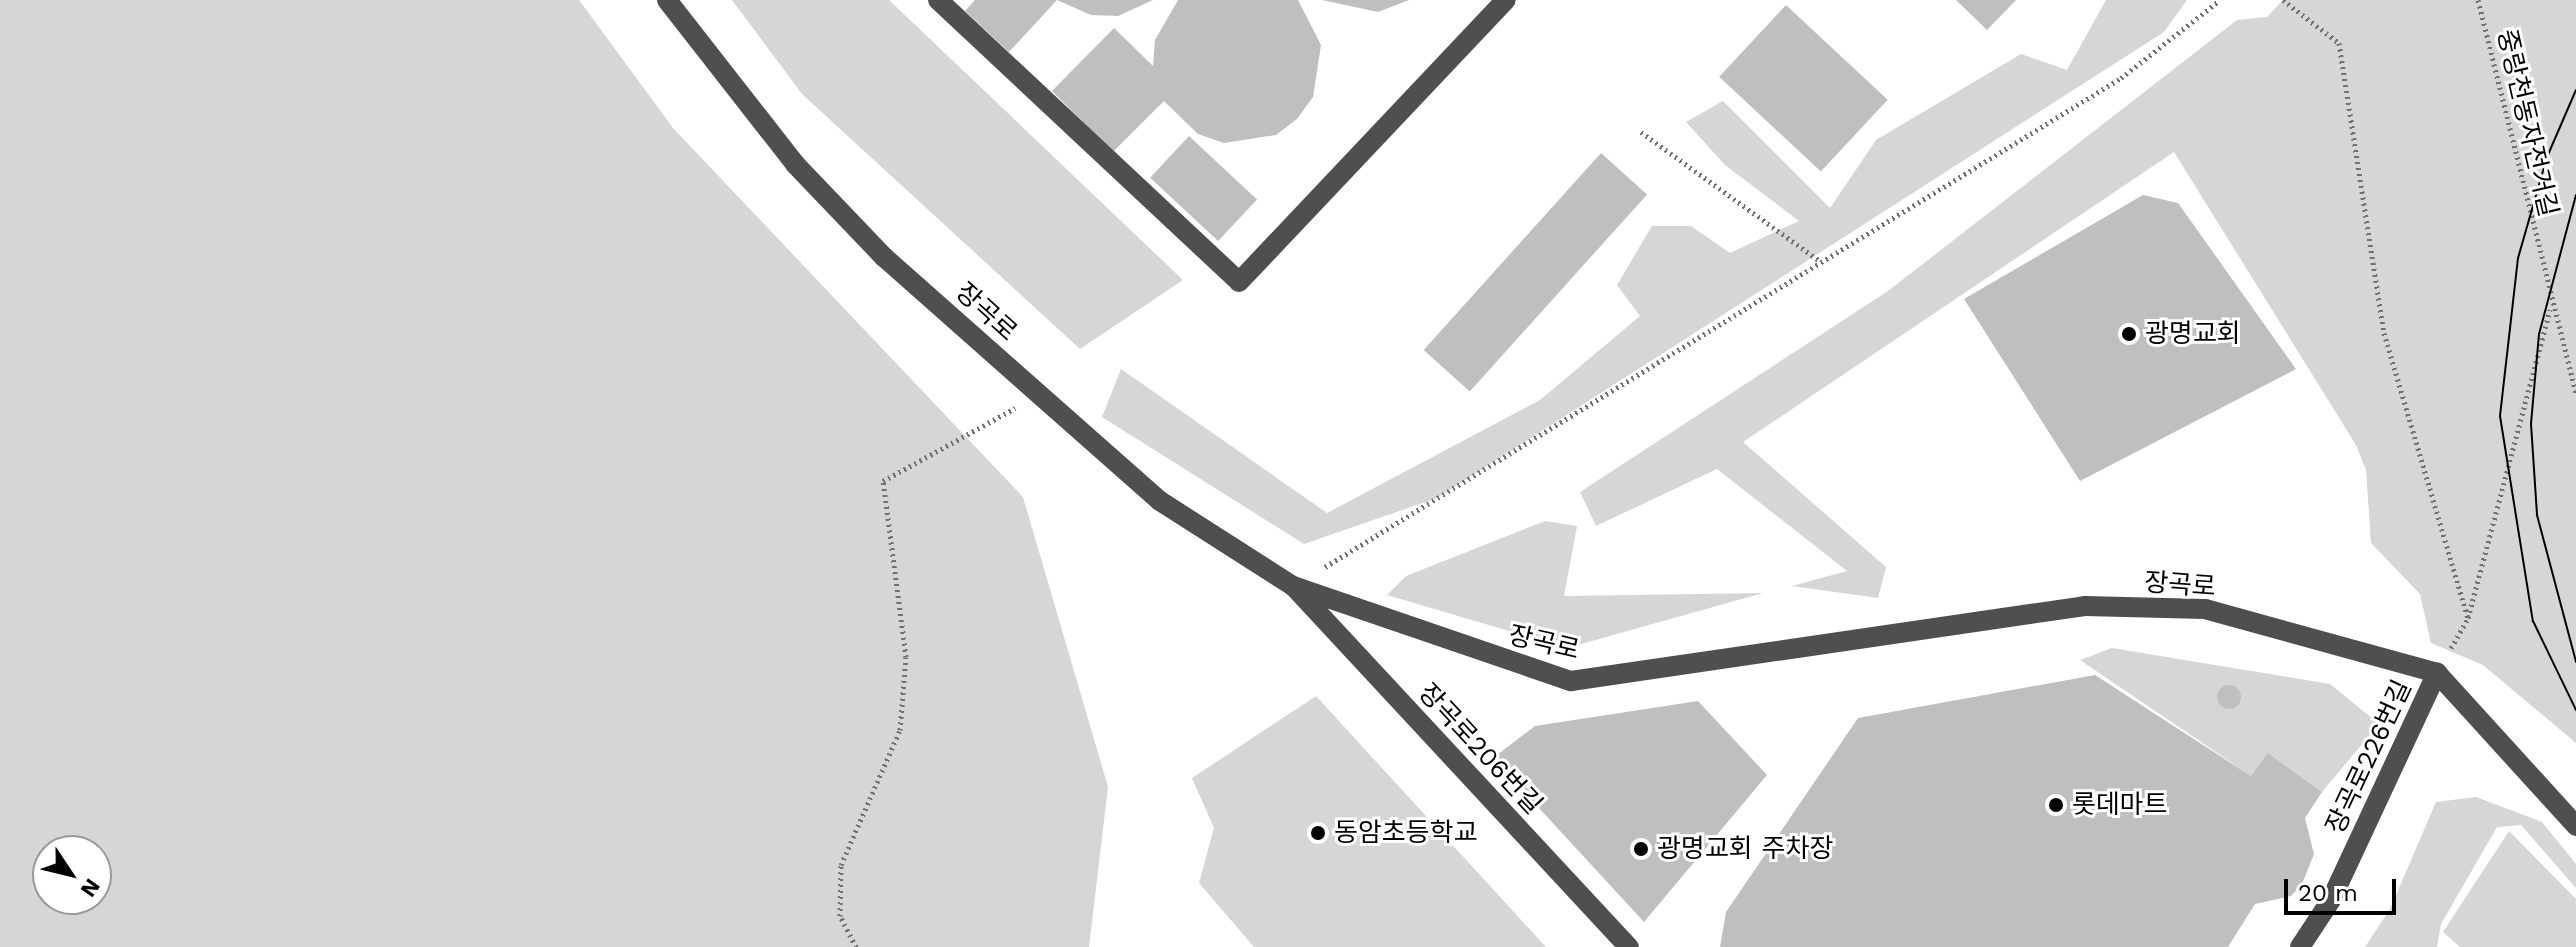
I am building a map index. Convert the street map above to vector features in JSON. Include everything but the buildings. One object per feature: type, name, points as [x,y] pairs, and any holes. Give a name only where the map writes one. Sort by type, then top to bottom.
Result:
[{"type":"street","name":"장곡로","points":[[667,0],[795,164],[884,257],[1160,501],[1293,586],[1571,681],[2085,606],[2205,609],[2437,673]]},
{"type":"street","points":[[938,0],[1239,282],[1506,0]]},
{"type":"street","name":"장곡로206번길","points":[[1293,586],[1629,947]]},
{"type":"street","points":[[2437,673],[2576,826]]},
{"type":"street","name":"장곡로226번길","points":[[2300,947],[2331,900],[2437,673]]},
{"type":"path","points":[[1293,586],[2121,78],[2220,0]]},
{"type":"path","points":[[2283,0],[2339,43],[2384,333],[2468,618]]},
{"type":"path","name":"중랑천동자전거길","points":[[2478,0],[2550,309],[2576,393]]},
{"type":"path","points":[[1641,132],[1821,262]]},
{"type":"path","points":[[2437,673],[2468,618],[2550,309]]},
{"type":"path","points":[[856,947],[840,916],[841,865],[900,730],[906,657],[883,481],[1039,394]]},
{"type":"shaded area","points":[[0,0],[579,0],[673,128],[1023,497],[1108,787],[1089,947],[0,947]]},
{"type":"shaded area","points":[[732,0],[889,0],[1183,280],[1080,349],[802,94]]},
{"type":"shaded area","points":[[2106,0],[2187,0],[2164,32],[1437,498],[1304,544],[1102,417],[1121,369],[1327,513],[1540,400],[1640,316],[1617,285],[1652,226],[1691,226],[1730,253],[1799,221],[1725,165],[1686,122],[1723,101],[1830,208],[1876,140],[2021,54],[2067,70]]},
{"type":"shaded area","points":[[2283,0],[2576,0],[2576,743],[2483,665],[2431,643],[2420,594],[2371,543],[2366,470],[2356,445],[2174,152],[1743,442],[1886,567],[1878,598],[1792,586],[1847,571],[1717,469],[1596,526],[1580,492],[1888,291],[2237,20],[2267,17]]},
{"type":"shaded area","points":[[1545,521],[1577,526],[1564,596],[1763,593],[1567,648],[1387,595],[1406,576]]},
{"type":"shaded area","points":[[2112,648],[2330,684],[2379,724],[2322,792],[2269,754],[2251,776],[2080,660]]},
{"type":"shaded area","name":"동암초등학교","points":[[1316,696],[1546,947],[1254,947],[1199,883],[1214,828],[1192,778]]},
{"type":"shaded area","points":[[2476,797],[2542,822],[2576,864],[2576,888],[2521,825],[2497,827],[2441,924],[2437,947],[2365,947],[2390,909],[2436,802]]},
{"type":"shaded area","points":[[2509,831],[2576,899],[2576,947],[2460,947],[2443,932]]},
{"type":"tram line","points":[[2576,90],[2547,157],[2518,258],[2500,416],[2533,621],[2576,710]]},
{"type":"tram line","points":[[2576,195],[2539,334],[2531,424],[2537,515],[2576,662]]},
{"type":"place","name":"광명교회","points":[[2129,334]]},
{"type":"place","name":"롯데마트","points":[[2056,805]]},
{"type":"place","name":"동암초등학교","points":[[1318,833]]},
{"type":"place","name":"광명교회 주차장","points":[[1641,849]]}]
